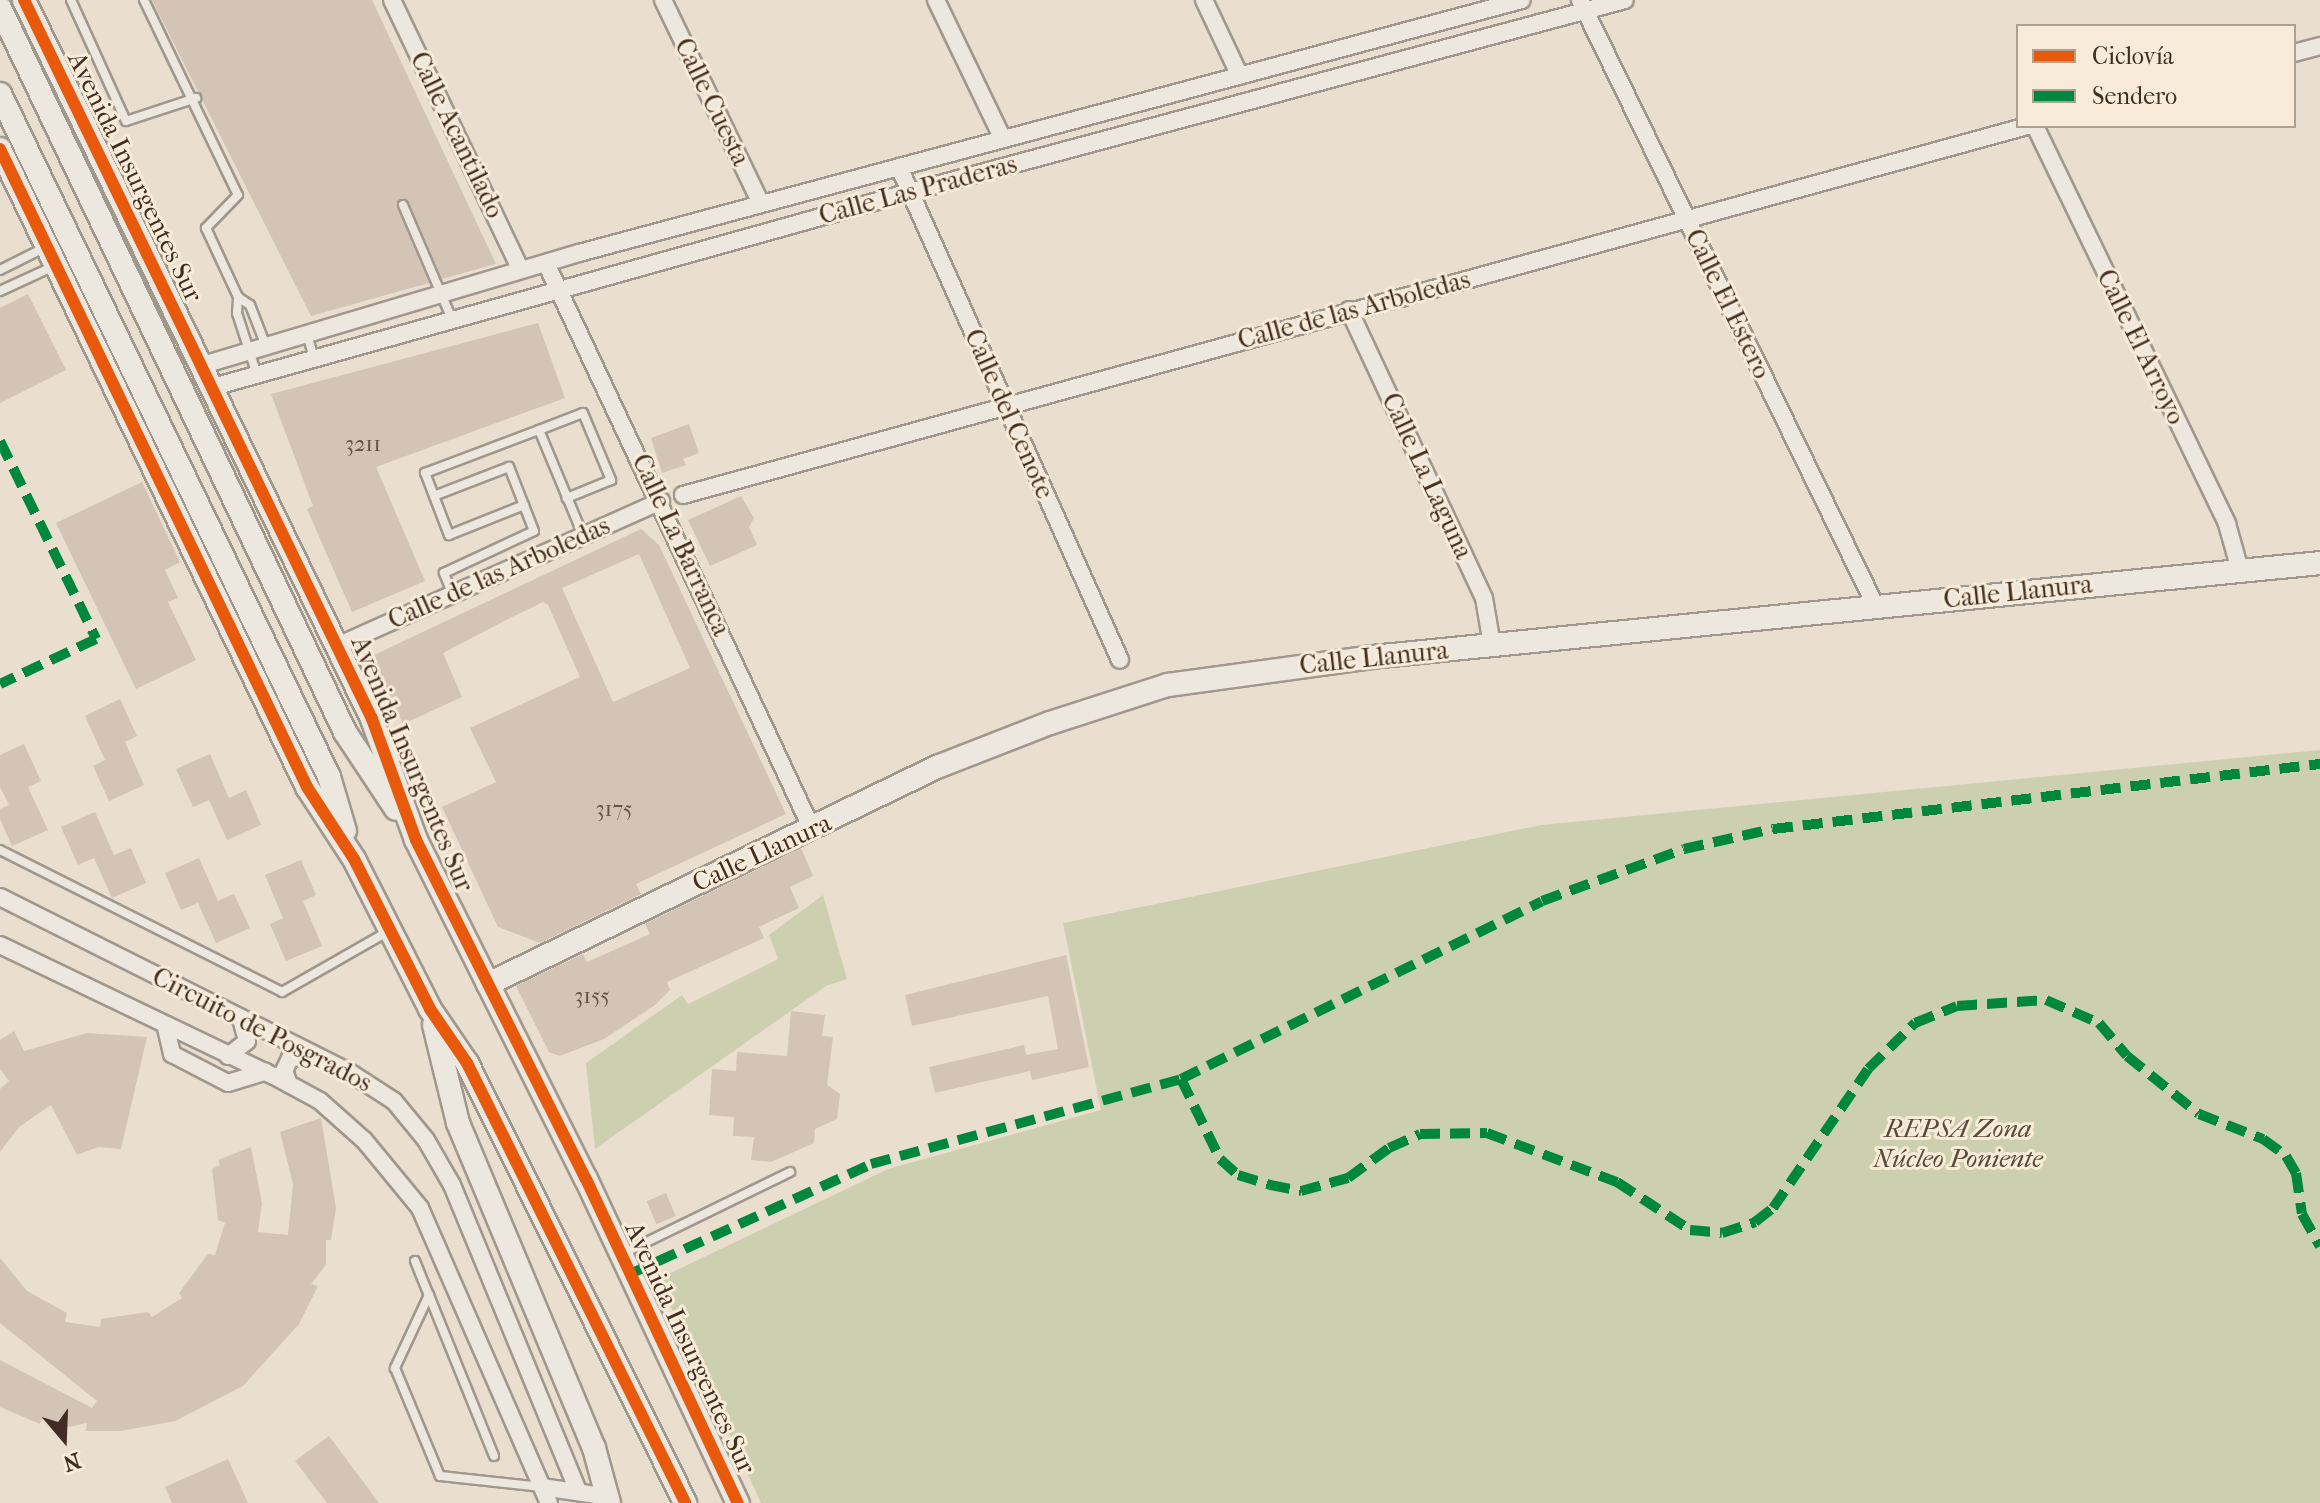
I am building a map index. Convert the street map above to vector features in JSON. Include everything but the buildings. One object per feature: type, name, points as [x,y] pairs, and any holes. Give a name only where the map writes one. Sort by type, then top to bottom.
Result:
[{"type":"main road","name":"Avenida Insurgentes Sur","points":[[24,0],[372,719],[416,840],[621,1254],[738,1503]]},
{"type":"main road","name":"Avenida Insurgentes Sur","points":[[0,8],[345,732],[416,840]]},
{"type":"main road","points":[[0,94],[329,777],[354,859]]},
{"type":"main road","points":[[0,149],[307,787],[354,859],[430,1009],[467,1063],[685,1503]]},
{"type":"main road","name":"Calle Llanura","points":[[488,984],[976,751],[1139,693],[1215,677],[1492,645],[2320,563]]},
{"type":"main road","points":[[430,1009],[458,1123],[505,1225],[612,1501]]},
{"type":"street","name":"Calle Acantilado","points":[[392,0],[521,270]]},
{"type":"street","name":"Calle Cuesta","points":[[663,0],[761,204]]},
{"type":"street","points":[[936,0],[1003,139]]},
{"type":"street","points":[[1204,0],[1240,76]]},
{"type":"street","name":"Calle Las Praderas","points":[[203,365],[521,270],[1240,76],[1471,6],[1522,0]]},
{"type":"street","name":"Calle Las Praderas","points":[[213,387],[451,317],[1583,5],[1625,0]]},
{"type":"street","name":"Calle El Estero","points":[[1583,5],[1876,607]]},
{"type":"street","points":[[2296,52],[2320,46]]},
{"type":"street","name":"Calle de las Arboledas","points":[[683,495],[2020,128]]},
{"type":"street","name":"Calle El Arroyo","points":[[2036,128],[2227,524],[2240,570]]},
{"type":"street","name":"Calle del Cenote","points":[[899,167],[1120,660]]},
{"type":"street","name":"Calle La Barranca","points":[[546,263],[661,501],[812,829]]},
{"type":"street","name":"Calle La Laguna","points":[[1349,310],[1484,598],[1492,645]]},
{"type":"street","name":"Calle de las Arboledas","points":[[337,646],[661,501]]},
{"type":"street","name":"Circuito de Posgrados","points":[[0,897],[317,1057],[394,1101],[426,1140],[452,1185],[577,1489]]},
{"type":"street","name":"Circuito de Posgrados","points":[[5,952],[289,1084],[320,1101],[364,1140],[420,1208],[549,1503]]},
{"type":"street","points":[[228,1056],[247,1041],[241,1018]]},
{"type":"street","points":[[166,1028],[172,1054],[228,1083],[265,1072]]},
{"type":"street","points":[[289,1084],[284,1071],[290,1058],[317,1057]]},
{"type":"street","points":[[542,1487],[577,1489],[612,1501]]},
{"type":"lane","points":[[71,0],[126,121],[196,98]]},
{"type":"lane","points":[[144,0],[196,98],[238,195],[206,228],[238,297],[237,313],[258,348]]},
{"type":"lane","points":[[403,205],[451,317]]},
{"type":"lane","points":[[0,270],[51,256]]},
{"type":"lane","points":[[0,291],[51,256]]},
{"type":"lane","points":[[238,297],[250,305],[258,348],[257,375]]},
{"type":"lane","points":[[307,334],[314,358]]},
{"type":"lane","points":[[524,505],[449,535],[425,473],[583,413],[611,480],[567,498]]},
{"type":"lane","points":[[539,430],[583,535]]},
{"type":"lane","points":[[434,496],[509,467],[534,531],[444,573],[452,593]]},
{"type":"lane","points":[[0,850],[282,992],[390,931]]},
{"type":"lane","points":[[621,1254],[790,1172]]},
{"type":"lane","points":[[415,1261],[494,1456]]},
{"type":"lane","points":[[429,1295],[395,1368],[440,1476],[542,1487]]},
{"type":"green space","name":"REPSA Zona Núcleo Poniente","points":[[2320,750],[2320,1503],[761,1503],[658,1279],[888,1169],[1101,1110],[1063,923],[1541,825]]},
{"type":"green space","points":[[823,895],[847,979],[826,986],[595,1149],[586,1063],[682,995],[688,1004],[778,959],[769,935]]},
{"type":"marked path","points":[[0,441],[96,639],[0,684]]},
{"type":"marked path","points":[[630,1274],[871,1164],[1181,1079],[1542,901],[1684,849],[1773,829],[2320,764]]},
{"type":"marked path","points":[[1181,1079],[1220,1159],[1238,1175],[1270,1185],[1301,1191],[1348,1178],[1389,1148],[1420,1134],[1487,1133],[1617,1182],[1690,1230],[1722,1233],[1755,1222],[1773,1208],[1868,1069],[1915,1023],[1957,1006],[2046,1000],[2099,1023],[2127,1056],[2199,1114],[2263,1139],[2286,1156],[2296,1173],[2302,1214],[2320,1246]]},
{"type":"cycle path","points":[[24,0],[372,719],[416,840],[586,1179],[738,1503]]},
{"type":"cycle path","points":[[0,149],[307,787],[354,859],[430,1009],[467,1063],[685,1503]]}]
